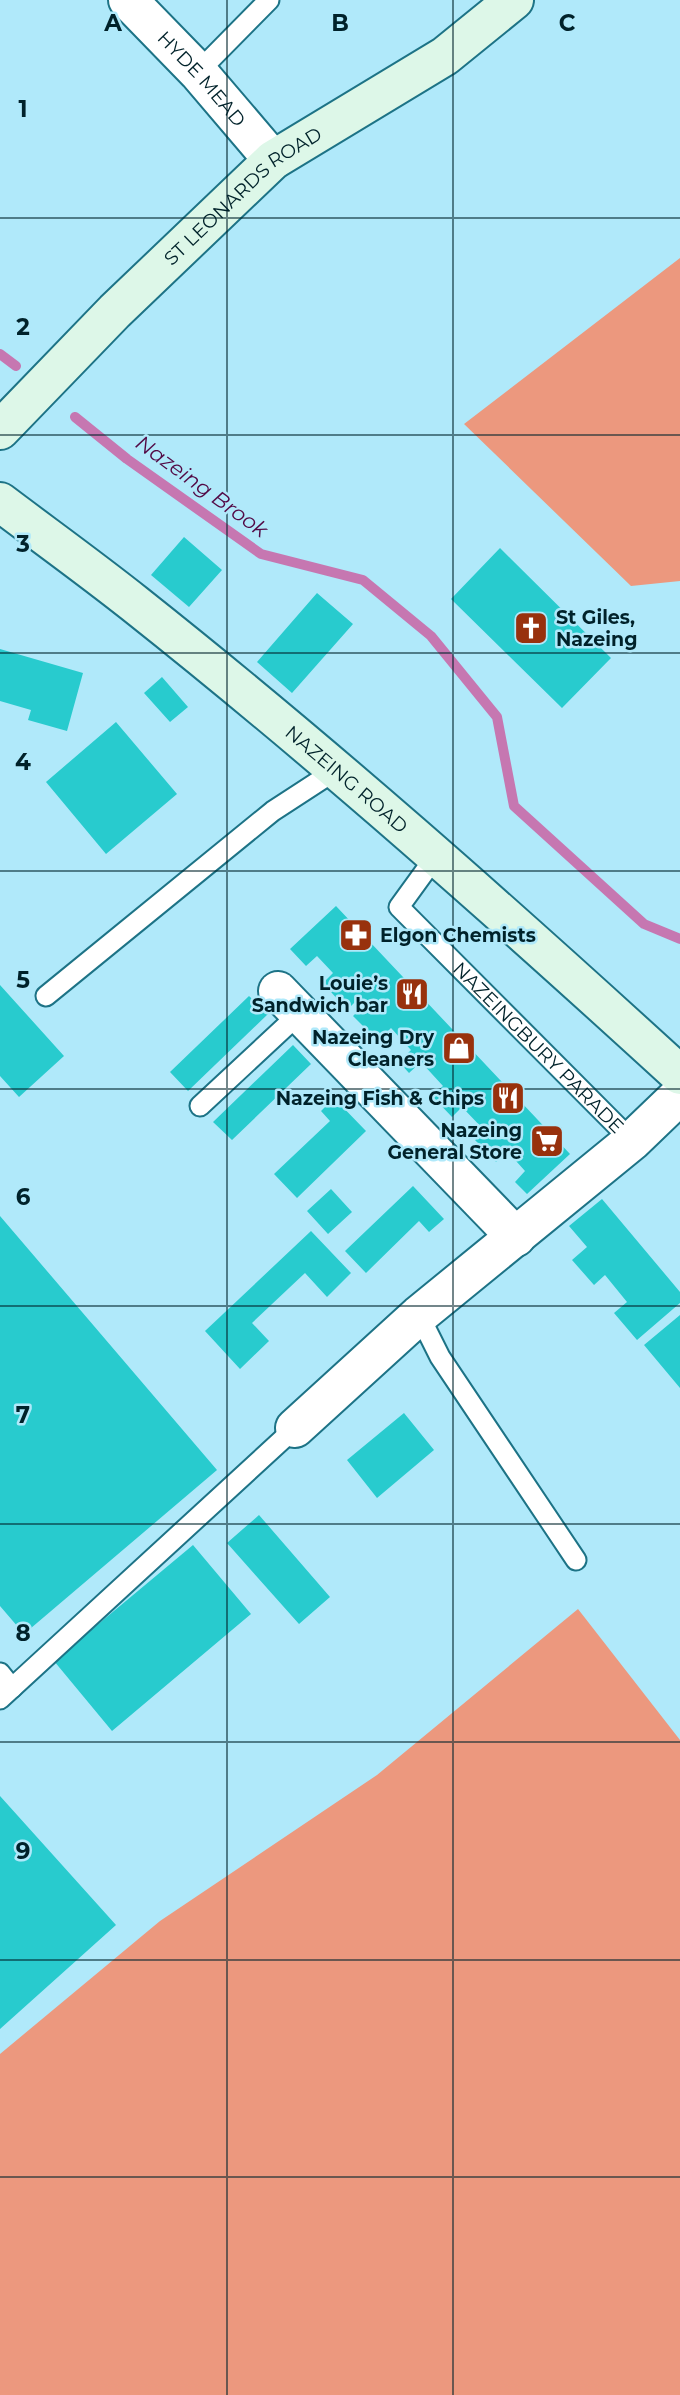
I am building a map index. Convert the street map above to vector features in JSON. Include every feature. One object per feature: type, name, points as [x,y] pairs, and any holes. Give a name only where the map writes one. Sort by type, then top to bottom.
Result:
[{"type":"main road","name":"ST LEONARDS ROAD","points":[[0,430],[115,311],[273,160],[445,56],[514,0]]},
{"type":"main road","name":"NAZEING ROAD","points":[[0,502],[135,603],[337,770],[533,940],[680,1075]]},
{"type":"street","name":"HYDE MEAD","points":[[128,0],[198,72],[273,160]]},
{"type":"street","points":[[289,1002],[516,1237]]},
{"type":"street","points":[[295,1429],[419,1315],[632,1142],[680,1095]]},
{"type":"lane","points":[[198,72],[269,0]]},
{"type":"lane","points":[[46,996],[273,811],[337,770]]},
{"type":"lane","name":"NAZEINGBURY PARADE","points":[[436,856],[399,907],[632,1142]]},
{"type":"lane","points":[[200,1106],[289,1002]]},
{"type":"lane","points":[[419,1315],[440,1357],[576,1560]]},
{"type":"lane","points":[[4,1687],[295,1429]]},
{"type":"shaded area","points":[[680,258],[680,581],[631,586],[464,424]]},
{"type":"shaded area","points":[[578,1609],[680,1740],[680,2395],[0,2395],[0,2054],[160,1921],[377,1775]]},
{"type":"building","points":[[184,537],[222,570],[189,607],[151,575]]},
{"type":"building","name":"St Giles, Nazeing","points":[[500,548],[611,658],[562,708],[451,599]]},
{"type":"building","points":[[317,593],[353,624],[292,693],[257,662]]},
{"type":"building","points":[[0,649],[83,673],[67,731],[28,720],[31,710],[0,701]]},
{"type":"building","points":[[162,677],[188,707],[170,722],[144,693]]},
{"type":"building","points":[[116,722],[177,794],[106,854],[46,782]]},
{"type":"building","points":[[336,906],[570,1154],[527,1194],[515,1182],[525,1171],[507,1151],[496,1162],[475,1140],[485,1131],[462,1107],[452,1117],[432,1096],[443,1086],[421,1062],[409,1073],[399,1062],[411,1050],[391,1028],[378,1041],[353,1016],[363,1006],[357,1000],[347,1010],[323,983],[333,973],[317,956],[306,966],[290,949]]},
{"type":"building","points":[[0,985],[64,1056],[19,1097],[0,1076]]},
{"type":"building","points":[[249,996],[268,1014],[188,1091],[170,1072]]},
{"type":"building","points":[[293,1045],[311,1064],[232,1140],[213,1122]]},
{"type":"building","points":[[334,1098],[366,1131],[297,1198],[274,1174],[330,1121],[321,1111]]},
{"type":"building","points":[[413,1186],[444,1219],[429,1232],[419,1221],[366,1273],[345,1251]]},
{"type":"building","points":[[331,1189],[352,1212],[328,1234],[307,1211]]},
{"type":"building","points":[[602,1199],[680,1292],[680,1303],[637,1340],[614,1313],[627,1302],[605,1275],[594,1285],[572,1260],[587,1247],[569,1226]]},
{"type":"building","points":[[0,1216],[217,1470],[24,1634],[0,1606]]},
{"type":"building","points":[[311,1231],[351,1273],[327,1297],[305,1273],[252,1323],[269,1341],[240,1369],[205,1331]]},
{"type":"building","points":[[680,1315],[680,1388],[644,1345]]},
{"type":"building","points":[[404,1413],[434,1450],[377,1498],[347,1460]]},
{"type":"building","points":[[259,1515],[330,1597],[299,1624],[227,1543]]},
{"type":"building","points":[[193,1545],[251,1614],[112,1731],[54,1661]]},
{"type":"building","points":[[0,1796],[116,1925],[0,2029]]},
{"type":"waterway","name":"Nazeing Brook","points":[[0,354],[16,366]]},
{"type":"waterway","name":"Nazeing Brook","points":[[75,417],[127,459],[261,554],[363,580],[431,636],[497,717],[514,806],[644,924],[680,939]]},
{"type":"place","name":"St Giles, Nazeing","points":[[531,628]]},
{"type":"place","name":"Elgon Chemists","points":[[356,935]]},
{"type":"place","name":"Louie’s Sandwich bar","points":[[412,994]]},
{"type":"place","name":"Nazeing Dry Cleaners","points":[[459,1048]]},
{"type":"place","name":"Nazeing Fish & Chips","points":[[508,1098]]},
{"type":"place","name":"Nazeing General Store","points":[[547,1141]]}]
